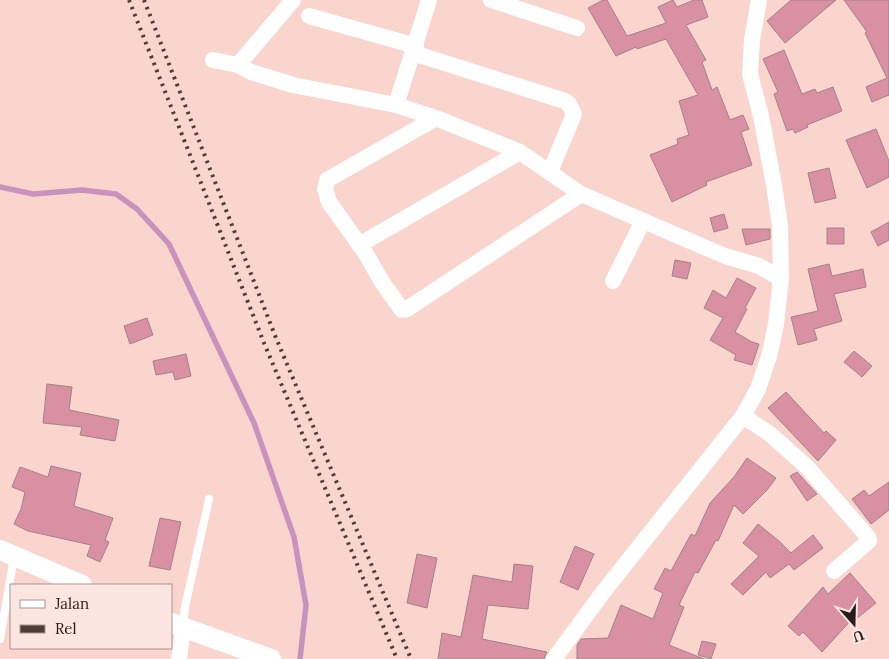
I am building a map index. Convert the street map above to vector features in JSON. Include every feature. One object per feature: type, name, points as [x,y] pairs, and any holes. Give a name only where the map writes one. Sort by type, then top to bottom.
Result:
[{"type":"street","points":[[238,65],[293,0]]},
{"type":"street","points":[[396,105],[429,0]]},
{"type":"street","points":[[491,0],[577,28]]},
{"type":"street","points":[[554,659],[604,591],[743,416],[758,390],[770,354],[776,324],[781,278],[780,225],[761,116],[750,74],[752,40],[762,3]]},
{"type":"street","points":[[309,16],[565,101],[569,104],[574,114],[550,172]]},
{"type":"street","points":[[213,60],[238,65],[250,72],[293,85],[396,105],[436,118],[520,152],[581,194],[725,256],[759,266],[781,278]]},
{"type":"street","points":[[436,118],[328,180],[325,189],[326,194],[402,310],[406,310],[581,194]]},
{"type":"street","points":[[359,244],[520,152]]},
{"type":"street","points":[[613,281],[643,221]]},
{"type":"street","points":[[743,416],[770,434],[807,467],[868,537],[869,541],[834,571]]},
{"type":"street","points":[[7,553],[80,584]]},
{"type":"street","points":[[179,659],[177,625],[271,659]]},
{"type":"lane","points":[[177,625],[185,607],[208,499]]},
{"type":"lane","points":[[0,639],[7,553]]},
{"type":"building","points":[[603,0],[607,0],[627,36],[666,23],[658,7],[673,0],[677,7],[694,0],[702,0],[708,17],[686,25],[706,60],[702,62],[712,90],[717,87],[730,120],[743,115],[749,129],[741,132],[752,165],[706,182],[707,185],[672,202],[650,155],[678,144],[677,139],[689,135],[679,101],[698,95],[666,39],[637,49],[636,47],[616,56],[588,8]]},
{"type":"building","points":[[791,0],[836,0],[785,43],[767,21]]},
{"type":"building","points":[[844,0],[889,0],[889,95],[872,102],[866,87],[887,78],[865,33],[867,32]]},
{"type":"building","points":[[784,50],[802,94],[815,89],[817,93],[833,87],[842,111],[807,125],[808,127],[795,133],[793,129],[787,131],[774,94],[778,92],[763,59]]},
{"type":"building","points":[[876,129],[889,161],[889,177],[867,188],[846,140]]},
{"type":"building","points":[[829,168],[836,198],[815,203],[808,173]]},
{"type":"building","points":[[724,214],[728,228],[714,232],[710,218]]},
{"type":"building","points":[[889,222],[889,240],[878,246],[871,232]]},
{"type":"building","points":[[827,228],[844,228],[844,244],[827,244]]},
{"type":"building","points":[[742,229],[770,229],[770,239],[746,245]]},
{"type":"building","points":[[675,260],[691,263],[687,279],[672,276]]},
{"type":"building","points":[[829,264],[832,276],[863,269],[866,287],[834,294],[842,321],[814,329],[817,340],[798,345],[791,317],[818,311],[808,269]]},
{"type":"building","points":[[737,278],[756,288],[735,332],[759,344],[752,365],[734,360],[736,355],[710,340],[723,318],[704,308],[713,290],[726,298]]},
{"type":"building","points":[[147,318],[153,335],[130,344],[124,326]]},
{"type":"building","points":[[854,351],[872,366],[862,377],[844,362]]},
{"type":"building","points":[[186,354],[191,376],[175,380],[173,372],[156,375],[153,361]]},
{"type":"building","points":[[47,384],[72,387],[69,410],[119,420],[115,441],[80,435],[82,427],[43,423]]},
{"type":"building","points":[[786,392],[824,433],[826,431],[836,440],[818,461],[768,408]]},
{"type":"building","points":[[747,458],[776,478],[743,514],[734,505],[718,541],[716,540],[698,573],[695,572],[679,605],[684,607],[669,645],[704,659],[577,659],[577,645],[581,639],[608,638],[621,605],[653,619],[663,593],[654,589],[665,568],[671,571],[691,534],[695,536],[710,503],[734,477]]},
{"type":"building","points":[[51,466],[81,473],[74,506],[113,518],[105,540],[109,542],[100,562],[87,556],[91,545],[28,531],[14,524],[21,509],[25,492],[12,487],[20,467],[48,477]]},
{"type":"building","points":[[797,472],[817,494],[807,501],[790,476]]},
{"type":"building","points":[[889,482],[889,510],[871,524],[852,499],[864,490],[869,496]]},
{"type":"building","points":[[160,518],[181,522],[170,570],[149,566]]},
{"type":"building","points":[[758,524],[791,553],[813,535],[823,548],[794,570],[789,564],[770,578],[766,572],[743,595],[731,584],[759,556],[743,543]]},
{"type":"building","points":[[575,546],[594,554],[578,590],[560,582]]},
{"type":"building","points":[[417,554],[437,558],[427,608],[407,603]]},
{"type":"building","points":[[514,564],[533,566],[528,609],[488,605],[482,639],[547,652],[544,659],[438,659],[442,633],[461,637],[473,575],[512,582]]},
{"type":"building","points":[[850,573],[876,603],[856,619],[854,617],[822,652],[803,632],[799,636],[788,626],[823,587],[828,594]]},
{"type":"building","points":[[702,641],[716,644],[711,659],[698,655]]},
{"type":"waterway","points":[[0,187],[33,194],[82,190],[116,194],[137,209],[169,244],[254,423],[294,537],[306,605],[300,659]]},
{"type":"railway","points":[[129,0],[264,343],[397,659]]},
{"type":"railway","points":[[144,0],[276,338],[411,659]]}]
